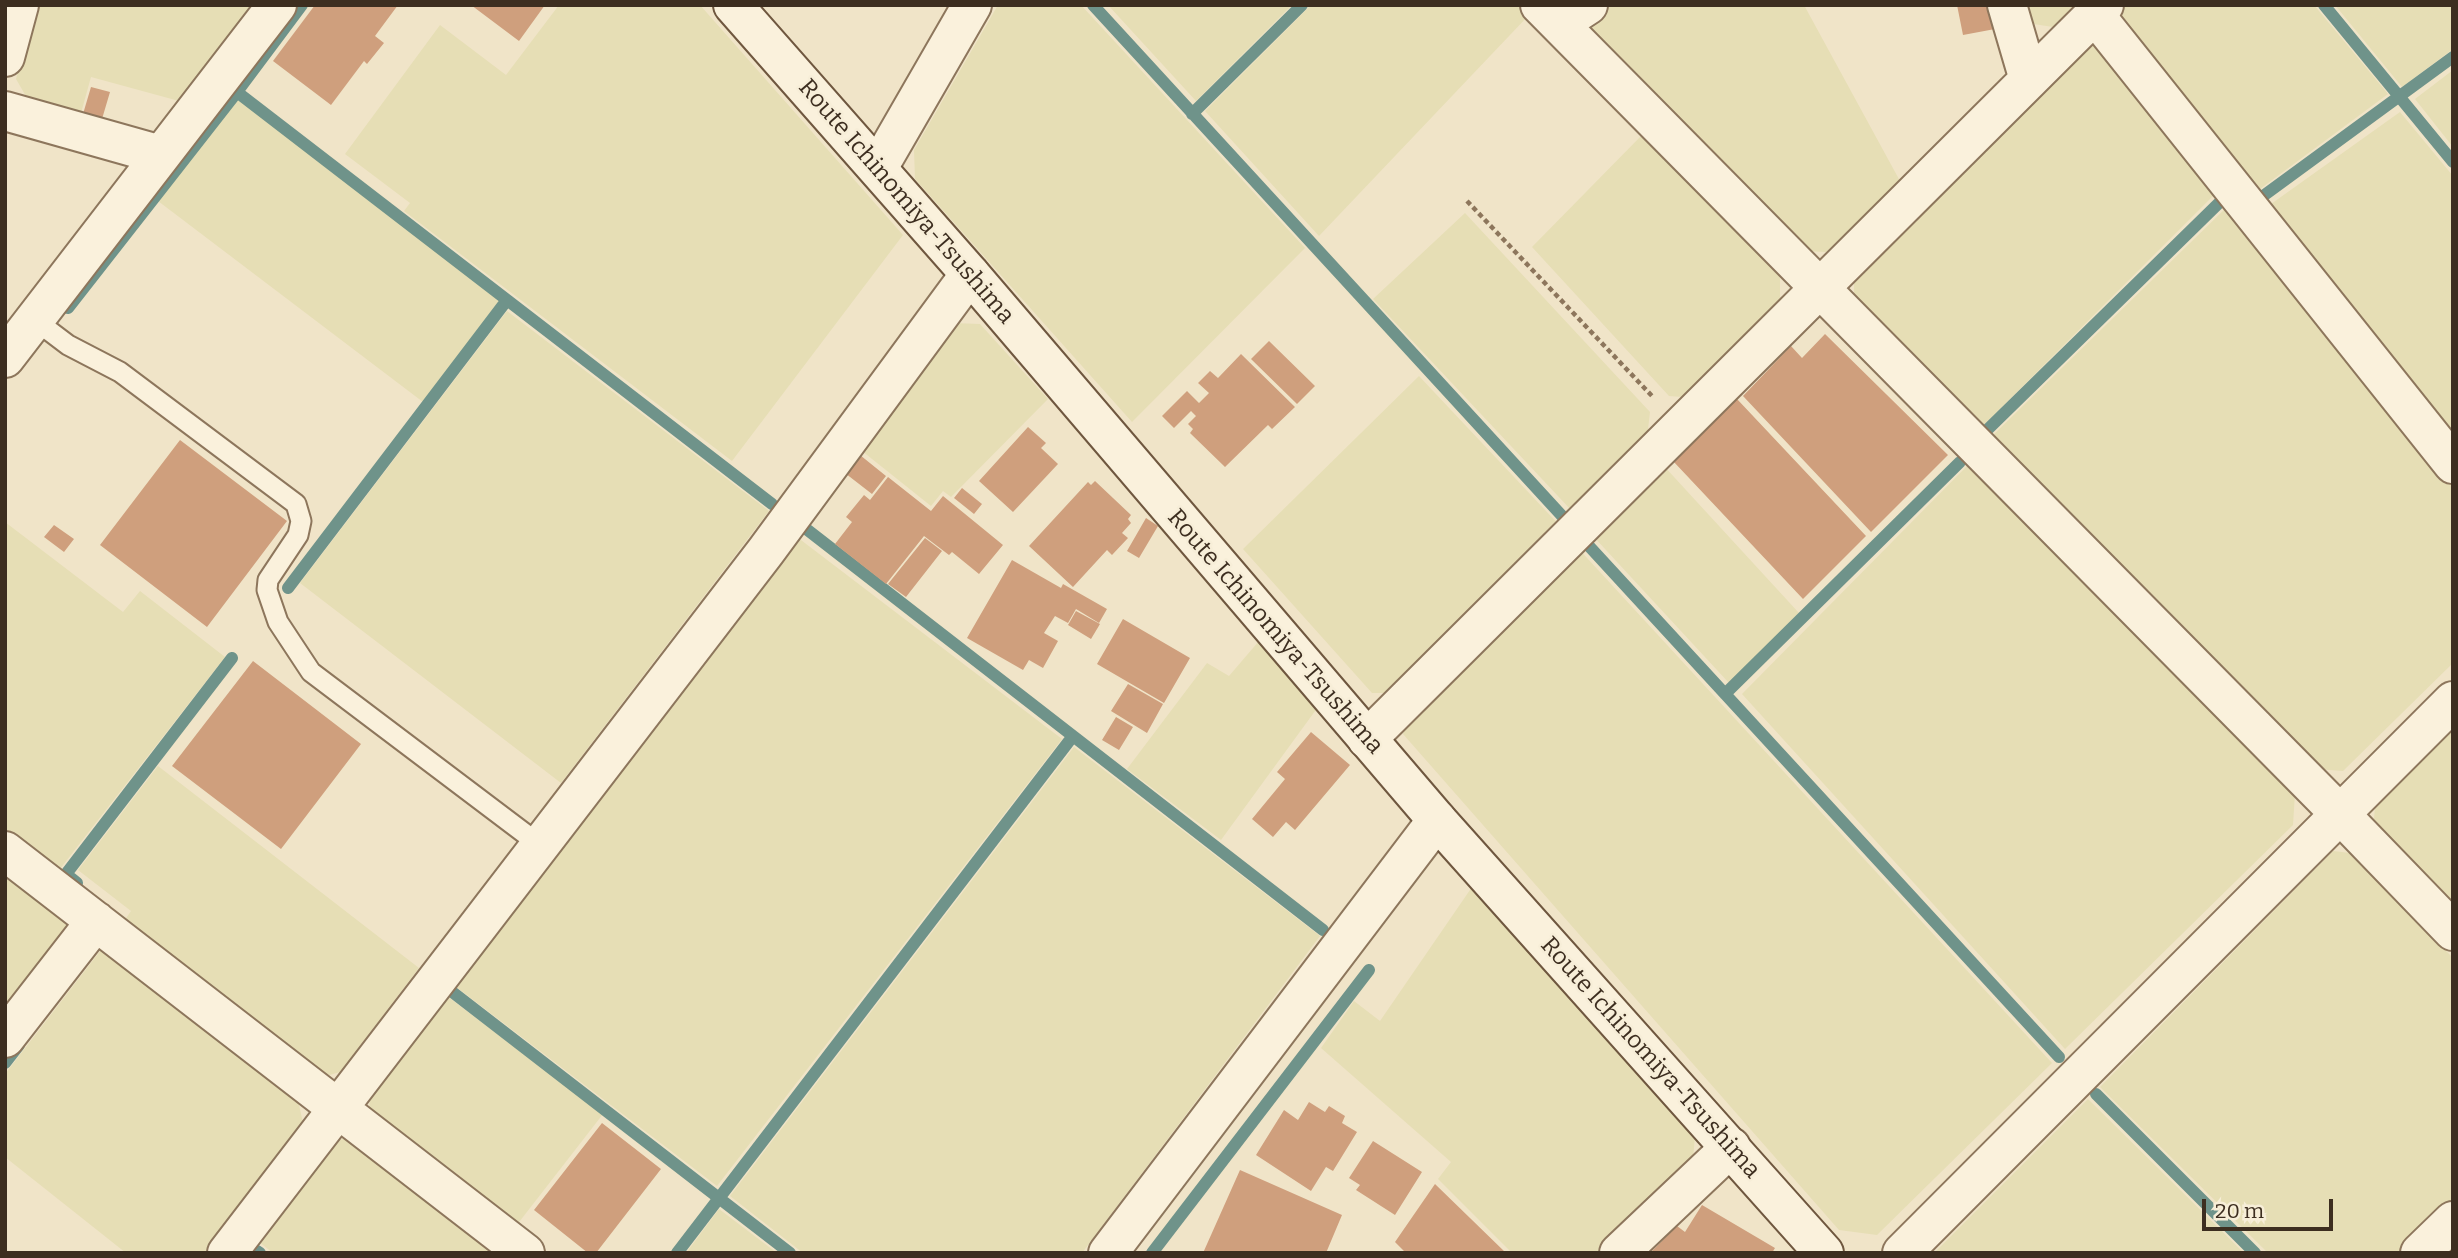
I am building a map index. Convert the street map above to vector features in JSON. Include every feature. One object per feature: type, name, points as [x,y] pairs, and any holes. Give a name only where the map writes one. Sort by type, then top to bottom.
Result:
[{"type":"street","points":[[5,57],[19,5]]},
{"type":"street","points":[[5,358],[277,5]]},
{"type":"street","name":"Route Ichinomiya-Tsushima","points":[[733,5],[970,274],[1437,820],[1824,1253]]},
{"type":"street","points":[[878,168],[971,5]]},
{"type":"street","points":[[2007,5],[2029,80]]},
{"type":"street","points":[[1367,739],[2100,10],[2453,464]]},
{"type":"street","points":[[1563,11],[1819,288],[2453,931]]},
{"type":"street","points":[[5,111],[161,155]]},
{"type":"street","points":[[227,1253],[766,551],[970,274]]},
{"type":"street","points":[[1902,1253],[2453,701]]},
{"type":"street","points":[[1108,1253],[1437,820]]},
{"type":"street","points":[[5,851],[525,1253]]},
{"type":"street","points":[[5,1038],[96,921]]},
{"type":"street","points":[[1619,1253],[1731,1147]]},
{"type":"street","points":[[2420,1253],[2453,1221]]},
{"type":"lane","points":[[35,320],[68,345],[120,372],[296,504],[301,521],[298,535],[268,580],[267,590],[278,622],[311,672],[540,845]]},
{"type":"path","points":[[1467,201],[1681,427]]},
{"type":"shaded area","points":[[35,5],[252,5],[179,101],[91,77],[81,113],[27,98],[16,79]]},
{"type":"shaded area","points":[[559,5],[700,5],[903,235],[732,461],[404,211],[410,203],[345,154],[440,25],[506,75]]},
{"type":"shaded area","points":[[998,5],[1081,5],[1305,248],[1132,422],[915,179],[914,150]]},
{"type":"shaded area","points":[[1108,5],[1292,5],[1196,101]]},
{"type":"shaded area","points":[[1311,5],[1519,5],[1529,15],[1319,236],[1205,111]]},
{"type":"shaded area","points":[[1611,5],[1804,5],[1900,181],[1826,252],[1804,251],[1586,33],[1594,15]]},
{"type":"shaded area","points":[[2021,5],[2076,5],[2053,27],[2027,23]]},
{"type":"shaded area","points":[[2124,5],[2314,5],[2388,94],[2256,192],[2113,16]]},
{"type":"shaded area","points":[[2335,5],[2453,5],[2453,49],[2402,87]]},
{"type":"shaded area","points":[[2087,44],[2102,44],[2221,188],[1978,431],[1854,305],[1854,275]]},
{"type":"shaded area","points":[[2453,70],[2453,147],[2415,99]]},
{"type":"shaded area","points":[[238,97],[501,301],[423,402],[158,201]]},
{"type":"shaded area","points":[[2400,112],[2453,176],[2453,442],[2264,209]]},
{"type":"shaded area","points":[[1641,136],[1780,276],[1780,304],[1683,397],[1669,396],[1532,247]]},
{"type":"shaded area","points":[[2230,204],[2453,478],[2453,663],[2343,771],[2316,769],[1988,440]]},
{"type":"shaded area","points":[[1465,213],[1650,412],[1647,438],[1572,511],[1373,299]]},
{"type":"shaded area","points":[[507,311],[769,511],[561,783],[300,583]]},
{"type":"shaded area","points":[[953,323],[980,324],[1048,399],[951,497],[943,491],[931,506],[857,447]]},
{"type":"shaded area","points":[[1419,376],[1562,528],[1392,693],[1372,693],[1243,549]]},
{"type":"shaded area","points":[[1663,465],[1799,613],[1729,683],[1593,536]]},
{"type":"shaded area","points":[[1967,466],[2295,793],[2293,825],[2065,1049],[1742,694]]},
{"type":"shaded area","points":[[5,522],[123,612],[140,591],[225,657],[56,874],[5,834]]},
{"type":"shaded area","points":[[797,537],[1062,739],[717,1186],[451,983]]},
{"type":"shaded area","points":[[1576,546],[2052,1063],[1877,1235],[1839,1230],[1403,734],[1414,705]]},
{"type":"shaded area","points":[[1259,641],[1318,707],[1221,840],[1127,769],[1207,663],[1229,676]]},
{"type":"shaded area","points":[[2453,729],[2453,910],[2373,831],[2375,807]]},
{"type":"shaded area","points":[[1074,747],[1320,936],[1082,1253],[803,1253],[730,1196]]},
{"type":"shaded area","points":[[158,766],[419,968],[340,1072],[326,1076],[120,927],[131,911],[78,870]]},
{"type":"shaded area","points":[[2333,851],[2350,853],[2453,958],[2453,1203],[2402,1253],[2268,1253],[2100,1087]]},
{"type":"shaded area","points":[[5,874],[78,931],[5,1025]]},
{"type":"shaded area","points":[[1472,887],[1695,1136],[1693,1159],[1598,1253],[1512,1253],[1438,1179],[1451,1162],[1321,1048],[1354,1001],[1380,1021]]},
{"type":"shaded area","points":[[104,946],[296,1091],[303,1123],[204,1253],[126,1253],[5,1157],[5,1074]]},
{"type":"shaded area","points":[[443,993],[603,1114],[516,1226],[369,1116],[370,1092]]},
{"type":"shaded area","points":[[2088,1099],[2244,1253],[1934,1253]]},
{"type":"shaded area","points":[[350,1138],[502,1253],[273,1253],[254,1238],[326,1142]]},
{"type":"shaded area","points":[[719,1209],[777,1253],[686,1253]]},
{"type":"building","points":[[315,5],[398,5],[375,36],[384,43],[367,64],[364,61],[331,105],[273,61]]},
{"type":"building","points":[[471,5],[545,5],[519,41]]},
{"type":"building","points":[[1957,5],[1990,5],[1995,29],[1963,35]]},
{"type":"building","points":[[91,87],[110,92],[102,119],[83,114]]},
{"type":"building","points":[[1825,334],[1948,455],[1871,532],[1743,396],[1791,346],[1802,358]]},
{"type":"building","points":[[1269,341],[1315,386],[1297,404],[1251,359]]},
{"type":"building","points":[[1241,354],[1295,407],[1272,429],[1268,425],[1225,467],[1190,433],[1193,429],[1188,424],[1196,416],[1191,411],[1174,428],[1162,416],[1187,391],[1199,403],[1209,393],[1198,383],[1210,371],[1218,378]]},
{"type":"building","points":[[1737,399],[1866,536],[1803,599],[1673,461]]},
{"type":"building","points":[[1028,427],[1046,443],[1041,448],[1058,464],[1013,512],[979,481]]},
{"type":"building","points":[[180,440],[287,521],[207,627],[100,545]]},
{"type":"building","points":[[855,451],[886,476],[872,494],[841,470]]},
{"type":"building","points":[[888,477],[931,511],[943,496],[1003,545],[979,574],[952,552],[949,555],[924,536],[886,584],[835,544],[852,522],[846,517],[864,495],[870,500]]},
{"type":"building","points":[[1095,481],[1131,515],[1128,519],[1131,523],[1122,533],[1128,538],[1112,555],[1107,550],[1073,587],[1029,546],[1088,482],[1091,485]]},
{"type":"building","points":[[962,488],[982,504],[974,514],[954,498]]},
{"type":"building","points":[[1146,518],[1158,526],[1139,558],[1127,551]]},
{"type":"building","points":[[54,525],[74,539],[64,552],[44,537]]},
{"type":"building","points":[[925,538],[942,551],[906,597],[888,584]]},
{"type":"building","points":[[1012,560],[1061,588],[1063,584],[1107,609],[1099,623],[1076,609],[1068,623],[1055,616],[1044,633],[1058,641],[1043,668],[1029,660],[1023,670],[967,638]]},
{"type":"building","points":[[1076,611],[1100,624],[1091,639],[1068,625]]},
{"type":"building","points":[[1123,619],[1190,658],[1164,703],[1097,664]]},
{"type":"building","points":[[253,661],[361,744],[281,849],[172,766]]},
{"type":"building","points":[[1128,684],[1163,704],[1147,733],[1111,711]]},
{"type":"building","points":[[1116,717],[1133,727],[1119,750],[1102,740]]},
{"type":"building","points":[[1311,732],[1350,765],[1295,830],[1286,822],[1273,837],[1252,819],[1285,779],[1277,772]]},
{"type":"building","points":[[1309,1102],[1325,1112],[1329,1106],[1345,1116],[1342,1123],[1357,1132],[1333,1171],[1326,1167],[1311,1191],[1256,1155],[1284,1110],[1298,1120]]},
{"type":"building","points":[[602,1123],[661,1169],[596,1253],[588,1253],[534,1210]]},
{"type":"building","points":[[1373,1141],[1422,1172],[1395,1215],[1356,1190],[1360,1185],[1349,1178]]},
{"type":"building","points":[[1240,1170],[1342,1215],[1326,1253],[1203,1253]]},
{"type":"building","points":[[1435,1184],[1506,1253],[1406,1253],[1395,1242]]},
{"type":"building","points":[[1702,1205],[1775,1248],[1772,1253],[1650,1253],[1677,1226],[1685,1232]]},
{"type":"waterway","points":[[302,5],[237,92],[772,504]]},
{"type":"waterway","points":[[1093,5],[1563,517]]},
{"type":"waterway","points":[[1192,114],[1302,5]]},
{"type":"waterway","points":[[2324,5],[2453,162]]},
{"type":"waterway","points":[[2259,199],[2453,57]]},
{"type":"waterway","points":[[68,308],[237,92]]},
{"type":"waterway","points":[[1984,433],[2222,200]]},
{"type":"waterway","points":[[288,588],[507,300]]},
{"type":"waterway","points":[[1725,694],[1960,462]]},
{"type":"waterway","points":[[677,1253],[1073,736],[805,528]]},
{"type":"waterway","points":[[1588,545],[2059,1057]]},
{"type":"waterway","points":[[77,883],[66,874],[232,658]]},
{"type":"waterway","points":[[1073,736],[1323,930]]},
{"type":"waterway","points":[[1152,1253],[1369,970]]},
{"type":"waterway","points":[[451,991],[790,1253]]},
{"type":"waterway","points":[[5,1063],[19,1045]]},
{"type":"waterway","points":[[2096,1094],[2255,1253]]}]
